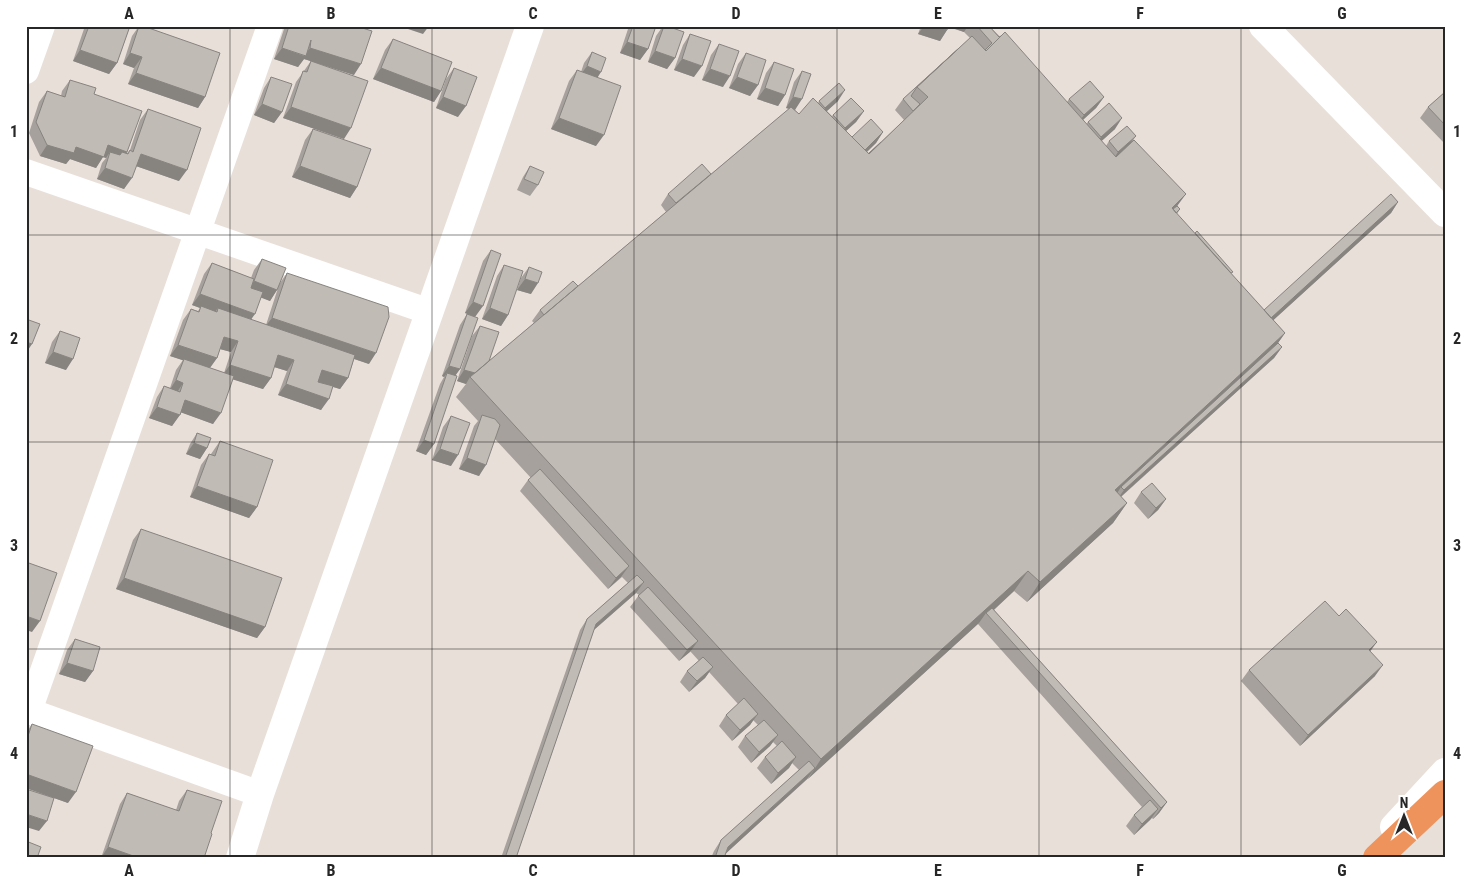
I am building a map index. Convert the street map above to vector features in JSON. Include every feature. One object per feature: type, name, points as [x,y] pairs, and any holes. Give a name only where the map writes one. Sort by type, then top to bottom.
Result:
[{"type":"highway","points":[[1377,858],[1445,794]]},
{"type":"street","points":[[26,71],[42,26]]},
{"type":"street","points":[[260,794],[28,711],[270,26]]},
{"type":"street","points":[[240,858],[260,794],[530,26]]},
{"type":"street","points":[[1263,26],[1445,213]]},
{"type":"street","points":[[26,172],[199,230],[430,312]]},
{"type":"street","points":[[1366,858],[1445,772]]},
{"type":"building","points":[[89,26],[130,26],[117,63],[80,50]]},
{"type":"building","points":[[139,26],[220,53],[205,97],[136,73],[142,57],[130,53]]},
{"type":"building","points":[[289,26],[356,26],[372,31],[361,64],[310,48],[311,40],[306,56],[282,48]]},
{"type":"building","points":[[633,26],[656,26],[648,49],[627,42]]},
{"type":"building","points":[[664,26],[684,32],[675,58],[655,51]]},
{"type":"building","points":[[936,26],[948,26],[947,30]]},
{"type":"building","points":[[977,26],[989,26],[999,37],[1001,36],[986,51],[992,43]]},
{"type":"building","points":[[1005,32],[1116,157],[1134,140],[1186,194],[1172,208],[1285,333],[1115,490],[1127,503],[1040,582],[1028,571],[821,759],[470,377],[791,107],[799,114],[813,98],[869,154],[928,97],[917,87],[972,36],[986,51]]},
{"type":"building","points":[[690,34],[711,41],[702,66],[682,59]]},
{"type":"building","points":[[393,39],[452,62],[441,91],[381,68]]},
{"type":"building","points":[[719,44],[739,51],[730,76],[710,69]]},
{"type":"building","points":[[958,49],[917,87],[911,96],[920,104],[913,111],[903,99]]},
{"type":"building","points":[[592,52],[606,58],[601,72],[587,66]]},
{"type":"building","points":[[746,53],[766,60],[758,85],[737,77]]},
{"type":"building","points":[[311,61],[368,81],[351,128],[291,107],[303,71],[307,72]]},
{"type":"building","points":[[774,62],[794,69],[785,95],[765,88]]},
{"type":"building","points":[[454,68],[477,77],[466,106],[443,97]]},
{"type":"building","points":[[577,70],[621,86],[604,135],[559,118]]},
{"type":"building","points":[[802,71],[811,74],[802,99],[793,97]]},
{"type":"building","points":[[271,77],[292,84],[282,112],[262,104]]},
{"type":"building","points":[[70,80],[96,88],[94,94],[142,111],[127,152],[108,145],[104,157],[76,147],[74,153],[47,145],[36,122],[47,91],[65,97]]},
{"type":"building","points":[[1090,81],[1104,97],[1084,115],[1069,99]]},
{"type":"building","points":[[839,83],[845,90],[825,108],[819,101]]},
{"type":"building","points":[[1445,92],[1445,125],[1428,107]]},
{"type":"building","points":[[851,98],[864,111],[845,128],[833,115]]},
{"type":"building","points":[[1109,103],[1122,118],[1101,137],[1088,122]]},
{"type":"building","points":[[148,109],[201,128],[187,170],[141,154],[132,178],[105,168],[110,152],[120,155],[122,152],[128,154],[130,150],[133,152]]},
{"type":"building","points":[[871,119],[883,132],[865,150],[852,137]]},
{"type":"building","points":[[1127,126],[1136,136],[1118,152],[1109,141]]},
{"type":"building","points":[[313,129],[371,149],[357,187],[300,166]]},
{"type":"building","points":[[702,164],[711,174],[676,203],[668,194]]},
{"type":"building","points":[[530,166],[544,172],[538,185],[524,179]]},
{"type":"building","points":[[1391,194],[1398,202],[1271,318],[1264,310]]},
{"type":"building","points":[[1177,206],[1180,209],[1176,213],[1173,209]]},
{"type":"building","points":[[1197,231],[1233,272],[1231,273],[1195,233]]},
{"type":"building","points":[[491,250],[501,254],[483,306],[473,302]]},
{"type":"building","points":[[262,259],[286,268],[277,290],[254,281]]},
{"type":"building","points":[[212,263],[254,279],[251,288],[263,292],[255,314],[200,294]]},
{"type":"building","points":[[504,265],[523,271],[508,315],[490,308]]},
{"type":"building","points":[[529,267],[542,272],[538,283],[525,279]]},
{"type":"building","points":[[287,273],[388,307],[389,317],[376,353],[272,318]]},
{"type":"building","points":[[573,281],[578,286],[544,315],[540,310]]},
{"type":"building","points":[[201,306],[217,312],[218,308],[355,355],[348,378],[322,370],[318,382],[333,386],[329,399],[286,384],[294,360],[278,355],[271,378],[230,365],[238,341],[224,337],[217,358],[178,345],[191,309],[199,312]]},
{"type":"building","points":[[467,314],[478,318],[460,369],[449,366]]},
{"type":"building","points":[[26,319],[40,324],[32,344],[26,342]]},
{"type":"building","points":[[480,326],[499,332],[489,361],[475,373],[464,370]]},
{"type":"building","points":[[60,331],[80,338],[73,359],[53,352]]},
{"type":"building","points":[[1278,343],[1282,347],[1124,490],[1121,487]]},
{"type":"building","points":[[184,359],[234,376],[221,413],[185,400],[180,415],[157,407],[164,386],[180,392],[183,383],[176,380]]},
{"type":"building","points":[[447,373],[457,376],[434,444],[424,440]]},
{"type":"building","points":[[482,415],[495,419],[500,425],[486,465],[467,458]]},
{"type":"building","points":[[451,416],[470,423],[458,455],[440,449]]},
{"type":"building","points":[[197,433],[211,438],[207,448],[194,443]]},
{"type":"building","points":[[220,441],[273,460],[257,507],[197,486],[209,454],[215,456]]},
{"type":"building","points":[[540,469],[629,566],[616,578],[528,480]]},
{"type":"building","points":[[1152,483],[1166,499],[1156,508],[1141,492]]},
{"type":"building","points":[[141,529],[282,578],[265,627],[124,578]]},
{"type":"building","points":[[26,562],[57,573],[40,621],[26,616]]},
{"type":"building","points":[[637,575],[644,582],[596,624],[516,858],[505,858],[587,619]]},
{"type":"building","points":[[648,587],[698,641],[687,650],[638,596]]},
{"type":"building","points":[[1325,601],[1339,616],[1346,609],[1377,642],[1369,650],[1383,665],[1308,735],[1249,670]]},
{"type":"building","points":[[992,608],[1167,802],[1161,808],[986,613]]},
{"type":"building","points":[[75,639],[100,647],[93,671],[67,663]]},
{"type":"building","points":[[703,657],[713,667],[697,681],[687,671]]},
{"type":"building","points":[[744,698],[758,714],[740,730],[726,715]]},
{"type":"building","points":[[764,720],[778,735],[759,752],[745,736]]},
{"type":"building","points":[[32,724],[93,746],[76,792],[26,774],[26,742]]},
{"type":"building","points":[[782,741],[796,757],[778,773],[765,757]]},
{"type":"building","points":[[809,761],[815,768],[728,847],[724,858],[715,858],[721,840]]},
{"type":"building","points":[[26,789],[54,798],[47,821],[26,814]]},
{"type":"building","points":[[187,790],[222,801],[204,858],[139,858],[108,847],[127,793],[179,811]]},
{"type":"building","points":[[1150,800],[1158,809],[1142,824],[1134,815]]},
{"type":"building","points":[[26,841],[41,847],[37,858],[26,858]]}]
